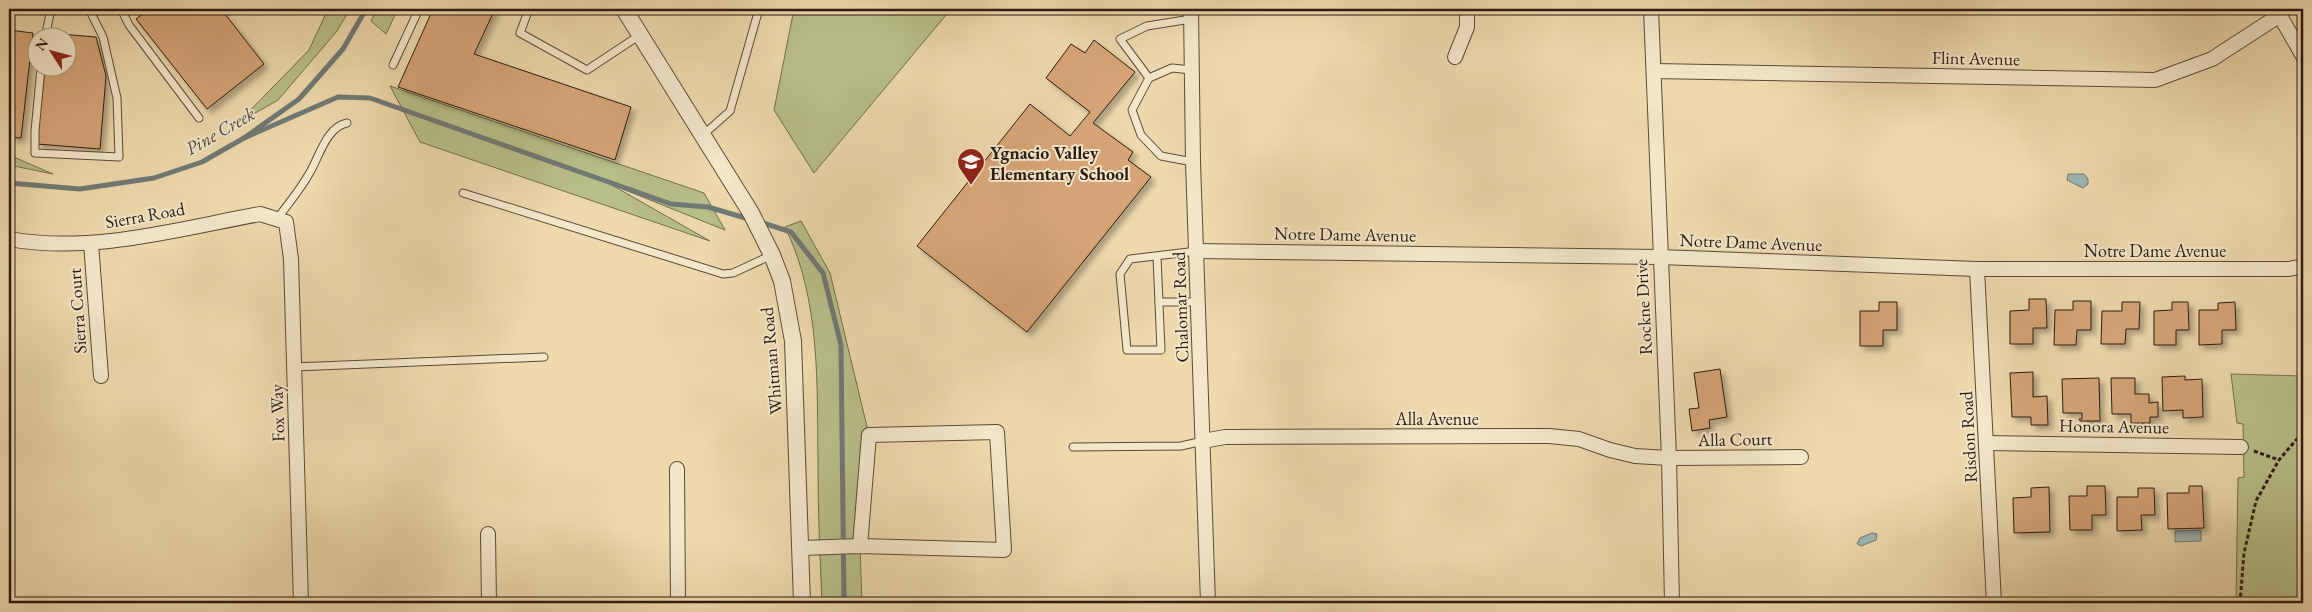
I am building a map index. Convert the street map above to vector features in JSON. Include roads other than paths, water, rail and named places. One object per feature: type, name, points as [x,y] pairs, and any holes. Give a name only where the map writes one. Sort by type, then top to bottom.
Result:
[{"type":"street","name":"Whitman Road","points":[[625,9],[761,232],[782,281],[793,341],[802,603]]},
{"type":"street","points":[[1455,57],[1467,27],[1467,9]]},
{"type":"street","name":"Rockne Drive","points":[[1651,9],[1669,458],[1672,603]]},
{"type":"street","points":[[2278,12],[2303,56]]},
{"type":"street","name":"Flint Avenue","points":[[1654,71],[2155,80],[2212,59],[2278,12]]},
{"type":"street","name":"Chalomar Road","points":[[1191,14],[1193,162],[1208,603]]},
{"type":"street","name":"Sierra Road","points":[[9,239],[30,243],[91,243],[260,214],[282,221]]},
{"type":"street","name":"Fox Way","points":[[282,221],[291,258],[301,603]]},
{"type":"street","name":"Sierra Court","points":[[91,243],[101,376]]},
{"type":"street","name":"Notre Dame Avenue","points":[[1196,251],[1660,257],[1977,269],[2289,269],[2303,266]]},
{"type":"street","name":"Risdon Road","points":[[1977,269],[1994,603]]},
{"type":"street","points":[[801,548],[860,546],[1004,550],[997,432],[869,435],[860,546]]},
{"type":"street","name":"Alla Avenue","points":[[1203,441],[1225,437],[1550,436],[1579,439],[1610,450],[1635,456],[1669,458]]},
{"type":"street","name":"Honora Avenue","points":[[1987,443],[2241,447]]},
{"type":"street","name":"Alla Court","points":[[1669,458],[1801,457]]},
{"type":"street","points":[[677,469],[678,603]]},
{"type":"street","points":[[488,534],[489,603]]},
{"type":"lane","points":[[47,28],[51,9]]},
{"type":"lane","points":[[40,78],[34,131],[35,152],[119,157],[117,98],[103,37],[89,9]]},
{"type":"lane","points":[[121,9],[129,25],[199,118]]},
{"type":"lane","points":[[393,65],[419,9]]},
{"type":"lane","points":[[529,9],[520,33],[587,70],[640,35]]},
{"type":"lane","points":[[702,135],[730,111],[759,10],[746,9]]},
{"type":"lane","points":[[1149,78],[1120,39],[1147,26],[1191,14]]},
{"type":"lane","points":[[1192,70],[1172,68],[1149,78],[1132,110],[1141,136],[1161,156],[1193,162]]},
{"type":"lane","points":[[282,221],[310,174],[325,143],[341,124],[348,123]]},
{"type":"lane","points":[[463,193],[723,274],[734,273],[772,255]]},
{"type":"lane","points":[[1157,257],[1161,350],[1126,350],[1120,274],[1130,259],[1196,251]]},
{"type":"lane","points":[[1159,302],[1198,302]]},
{"type":"lane","points":[[294,367],[544,357]]},
{"type":"lane","points":[[1073,448],[1181,446],[1203,441]]},
{"type":"water","points":[[2068,174],[2084,174],[2088,179],[2088,184],[2083,188],[2067,180]]},
{"type":"water","points":[[2201,530],[2201,541],[2175,542],[2175,531]]},
{"type":"water","points":[[1872,533],[1877,534],[1876,540],[1861,546],[1857,544],[1860,538]]},
{"type":"waterway","name":"Pine Creek","points":[[9,183],[80,189],[154,178],[202,162],[244,138],[299,99],[343,49],[366,9]]},
{"type":"waterway","points":[[244,138],[338,97],[370,98],[671,204],[708,207],[749,219]]},
{"type":"waterway","points":[[760,222],[791,232],[823,273],[841,345],[844,603]]},
{"type":"place","name":"Ygnacio Valley Elementary School","points":[[971,186]]}]
